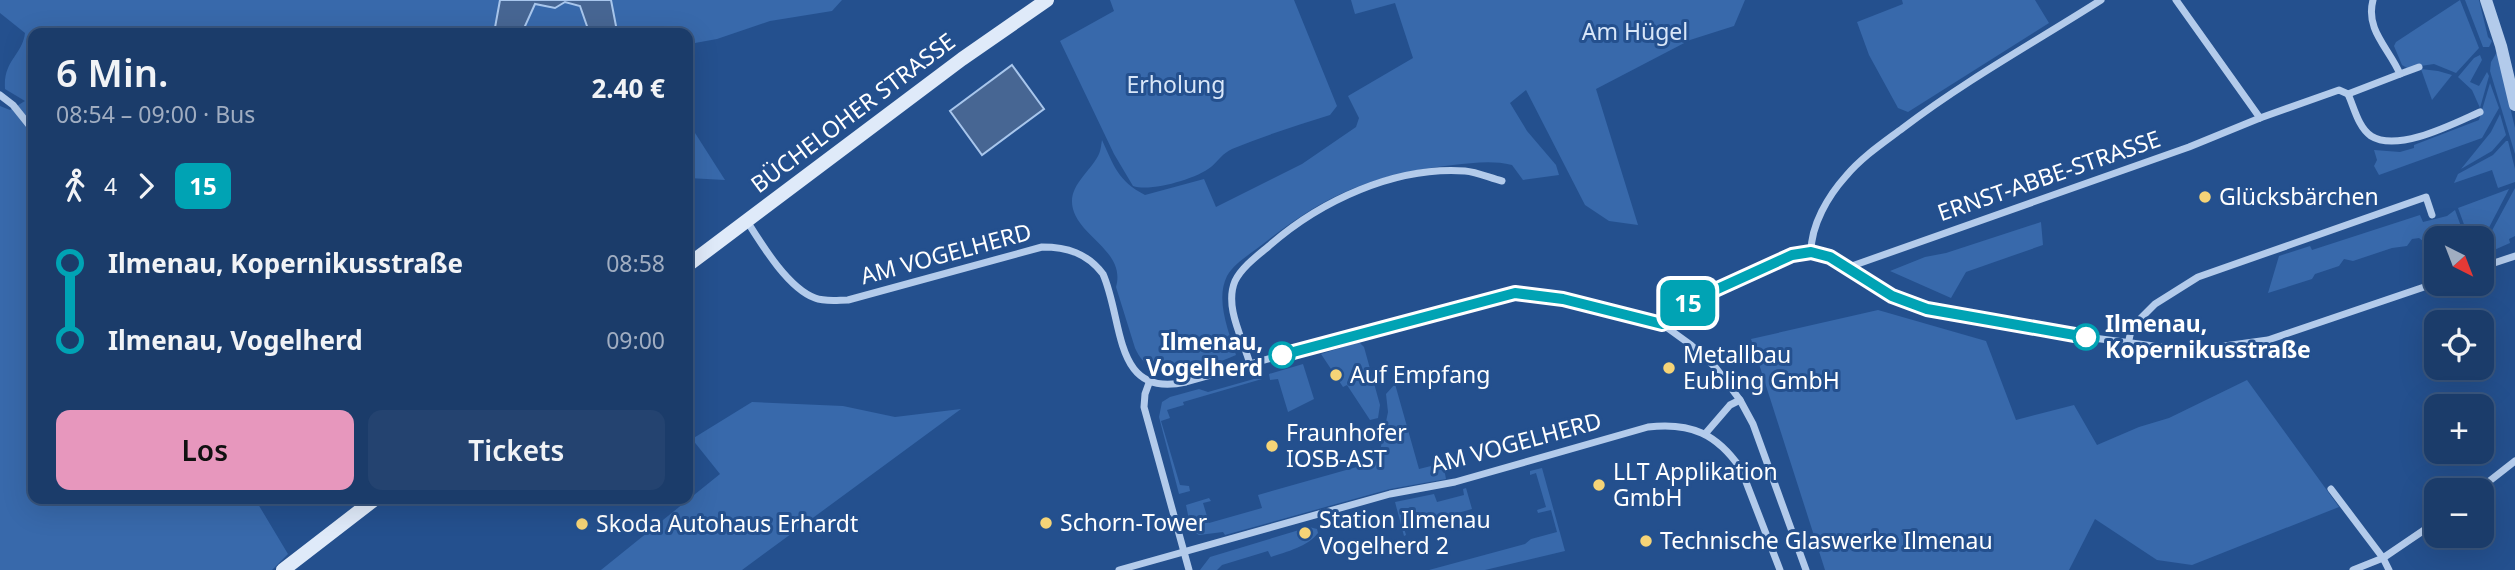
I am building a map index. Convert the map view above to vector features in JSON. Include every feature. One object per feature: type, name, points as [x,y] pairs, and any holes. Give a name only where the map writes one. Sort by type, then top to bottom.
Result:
[{"type":"main road","name":"BÜCHELOHER STRASSE","points":[[693,261],[962,59],[1047,0]]},
{"type":"main road","points":[[283,570],[369,504]]},
{"type":"street","points":[[1811,252],[1814,230],[1821,213],[1844,177],[1862,159],[1937,102],[2101,0]]},
{"type":"street","points":[[2176,0],[2260,118]]},
{"type":"street","points":[[2373,0],[2370,13],[2374,33],[2392,56],[2400,74]]},
{"type":"street","points":[[2486,0],[2501,46],[2515,105]]},
{"type":"street","name":"ERNST-ABBE-STRASSE","points":[[1849,267],[2189,147],[2339,90],[2348,94],[2419,67]]},
{"type":"street","points":[[2348,94],[2362,127],[2379,139],[2402,140],[2429,134],[2480,112]]},
{"type":"street","points":[[0,95],[13,105],[28,124]]},
{"type":"street","points":[[1250,364],[1235,320],[1232,301],[1234,282],[1242,271],[1281,236],[1318,210],[1392,180],[1417,174],[1468,171],[1502,181]]},
{"type":"street","points":[[2128,344],[2131,331],[2137,322],[2155,304],[2198,277],[2426,197],[2432,215]]},
{"type":"street","name":"AM VOGELHERD","points":[[746,221],[792,283],[806,294],[820,299],[848,300],[1042,247],[1070,249],[1088,258],[1103,274],[1134,372],[1149,383]]},
{"type":"street","points":[[1662,324],[1680,307],[1702,296],[1792,255],[1811,252],[1830,257],[1849,267],[1892,296],[1954,316],[2128,344],[2186,349],[2268,340],[2424,287]]},
{"type":"street","points":[[2494,263],[2515,256]]},
{"type":"street","points":[[1189,570],[1144,407],[1149,383],[1173,385],[1515,293],[1563,299],[1662,324],[1716,368],[1740,400],[1753,424],[1806,570]]},
{"type":"street","points":[[1705,434],[1730,405],[1740,400]]},
{"type":"street","name":"AM VOGELHERD","points":[[1119,570],[1390,494],[1455,482],[1648,427],[1668,425],[1687,427],[1720,443],[1741,469],[1780,570]]},
{"type":"street","points":[[2493,478],[2515,461]]},
{"type":"street","points":[[2331,489],[2383,558],[2389,570]]},
{"type":"street","points":[[2353,570],[2383,558],[2424,530]]},
{"type":"green space","points":[[0,0],[842,0],[832,11],[770,21],[717,39],[695,43],[693,46],[693,28],[28,28],[28,504],[258,504],[288,554],[272,570],[0,570],[0,106],[10,110],[25,101],[5,89],[5,79],[25,33],[0,13]]},
{"type":"green space","name":"Erholung","points":[[1110,0],[1294,0],[1337,106],[1330,115],[1232,149],[1211,167],[1195,176],[1162,186],[1133,186],[1114,154],[1060,41],[1114,11]]},
{"type":"green space","name":"Am Hügel","points":[[1351,0],[1745,0],[1734,26],[1690,40],[1596,89],[1638,225],[1609,221],[1585,205],[1526,90],[1510,103],[1527,131],[1556,165],[1559,175],[1523,180],[1512,165],[1505,163],[1453,165],[1398,174],[1330,199],[1286,227],[1230,271],[1222,295],[1227,326],[1236,355],[1195,370],[1167,373],[1154,369],[1143,361],[1135,348],[1116,287],[1115,264],[1084,228],[1073,209],[1076,187],[1098,156],[1102,140],[1118,172],[1136,190],[1145,195],[1204,179],[1216,207],[1302,164],[1356,127],[1359,118],[1348,96],[1413,58],[1395,3],[1355,14]]},
{"type":"green space","points":[[1902,0],[2035,0],[2049,23],[1908,112],[1898,108],[1869,55],[1857,22],[1903,4]]},
{"type":"green space","points":[[2460,0],[2479,48],[2456,73],[2434,64],[2407,68],[2402,65],[2394,46],[2396,42]]},
{"type":"green space","points":[[2465,0],[2479,0],[2488,37],[2492,41],[2489,47],[2483,47]]},
{"type":"green space","points":[[2497,52],[2515,128],[2515,154],[2490,71],[2491,62]]},
{"type":"green space","points":[[2480,55],[2482,60],[2470,82],[2479,86],[2487,72],[2489,76],[2480,108],[2472,90],[2458,77],[2474,58]]},
{"type":"green space","points":[[2421,69],[2452,75],[2432,100]]},
{"type":"green space","points":[[2490,83],[2499,108],[2482,138],[2379,175],[2374,166],[2377,160],[2374,150],[2400,152],[2414,148],[2414,145],[2479,120]]},
{"type":"green space","points":[[2500,114],[2506,135],[2492,151],[2461,169],[2491,132]]},
{"type":"green space","points":[[693,130],[725,180],[693,178]]},
{"type":"green space","points":[[2506,141],[2515,169],[2515,182],[2498,188],[2492,170],[2454,183],[2458,174],[2493,155]]},
{"type":"green space","points":[[2515,188],[2515,236],[2509,239],[2510,243],[2494,250],[2494,227]]},
{"type":"green space","points":[[2509,189],[2490,226],[2465,226],[2458,208]]},
{"type":"green space","points":[[2455,210],[2461,226],[2424,226],[2424,241],[2412,239],[2407,246],[2353,261],[2344,259],[2339,266],[2315,274],[2312,279],[2268,293],[2279,256],[2310,246],[2312,250],[2420,215],[2423,222],[2447,216]]},
{"type":"green space","points":[[2041,222],[2043,245],[1966,272],[1951,298],[1890,271],[1925,257],[1946,253]]},
{"type":"green space","points":[[1878,310],[1986,341],[2016,420],[2074,405],[2097,445],[2139,427],[2169,418],[2247,380],[2339,507],[2192,565],[2157,560],[2095,519],[2069,570],[1825,570],[1751,339]]},
{"type":"green space","points":[[1359,342],[1364,347],[1380,405],[1378,418],[1370,420],[1347,385],[1343,387],[1321,354]]},
{"type":"green space","points":[[1303,364],[1314,399],[1288,412],[1278,379],[1270,380],[1269,374]]},
{"type":"green space","points":[[1261,377],[1262,379],[1183,402],[1184,405],[1167,410],[1170,418],[1161,421],[1180,485],[1189,486],[1190,491],[1179,494],[1159,417],[1162,402],[1199,389],[1208,392]]},
{"type":"green space","points":[[1395,384],[1419,469],[1443,463],[1446,479],[1390,489],[1225,535],[1223,532],[1199,535],[1191,530],[1186,505],[1209,498],[1211,501],[1203,503],[1209,523],[1262,508],[1258,495],[1378,461],[1388,412],[1386,394]]},
{"type":"green space","points":[[752,402],[843,406],[895,417],[961,409],[742,570],[601,570],[683,504],[693,504],[693,496],[720,474],[693,438]]},
{"type":"green space","points":[[1542,468],[1565,551],[1485,570],[1429,570],[1525,544],[1531,539],[1557,532],[1551,510],[1538,513],[1537,510],[1546,507],[1536,473],[1530,475],[1530,471]]},
{"type":"green space","points":[[1466,488],[1472,509],[1404,528],[1404,536],[1395,502],[1434,494],[1437,502],[1464,495],[1463,489]]},
{"type":"green space","points":[[1309,527],[1317,529],[1318,533],[1309,542],[1290,551],[1271,557],[1268,551],[1222,565],[1217,570],[1200,570],[1210,557]]},
{"type":"shaded area","points":[[500,0],[611,0],[616,26],[588,28],[580,6],[565,2],[555,8],[535,4],[526,28],[495,28]]},
{"type":"shaded area","points":[[1012,65],[1044,109],[982,155],[950,111]]},
{"type":"bus line","name":"15","points":[[1282,355],[1515,293],[1563,299],[1662,324],[1680,307],[1702,296],[1792,255],[1811,252],[1830,257],[1892,296],[1927,309],[1954,316],[2086,337]]},
{"type":"place","name":"Glücksbärchen","points":[[2205,197]]},
{"type":"place","name":"Ilmenau, Kopernikusstraße","points":[[2086,337]]},
{"type":"place","name":"Ilmenau, Vogelherd","points":[[1282,355]]},
{"type":"place","name":"Metallbau Eubling GmbH","points":[[1669,368]]},
{"type":"place","name":"Auf Empfang","points":[[1336,375]]},
{"type":"place","name":"Fraunhofer IOSB-AST","points":[[1272,446]]},
{"type":"place","name":"LLT Applikation GmbH","points":[[1599,485]]},
{"type":"place","name":"Schorn-Tower","points":[[1046,523]]},
{"type":"place","name":"Skoda Autohaus Erhardt","points":[[582,524]]},
{"type":"place","name":"Station Ilmenau Vogelherd 2","points":[[1305,533]]},
{"type":"place","name":"Technische Glaswerke Ilmenau","points":[[1646,541]]}]
